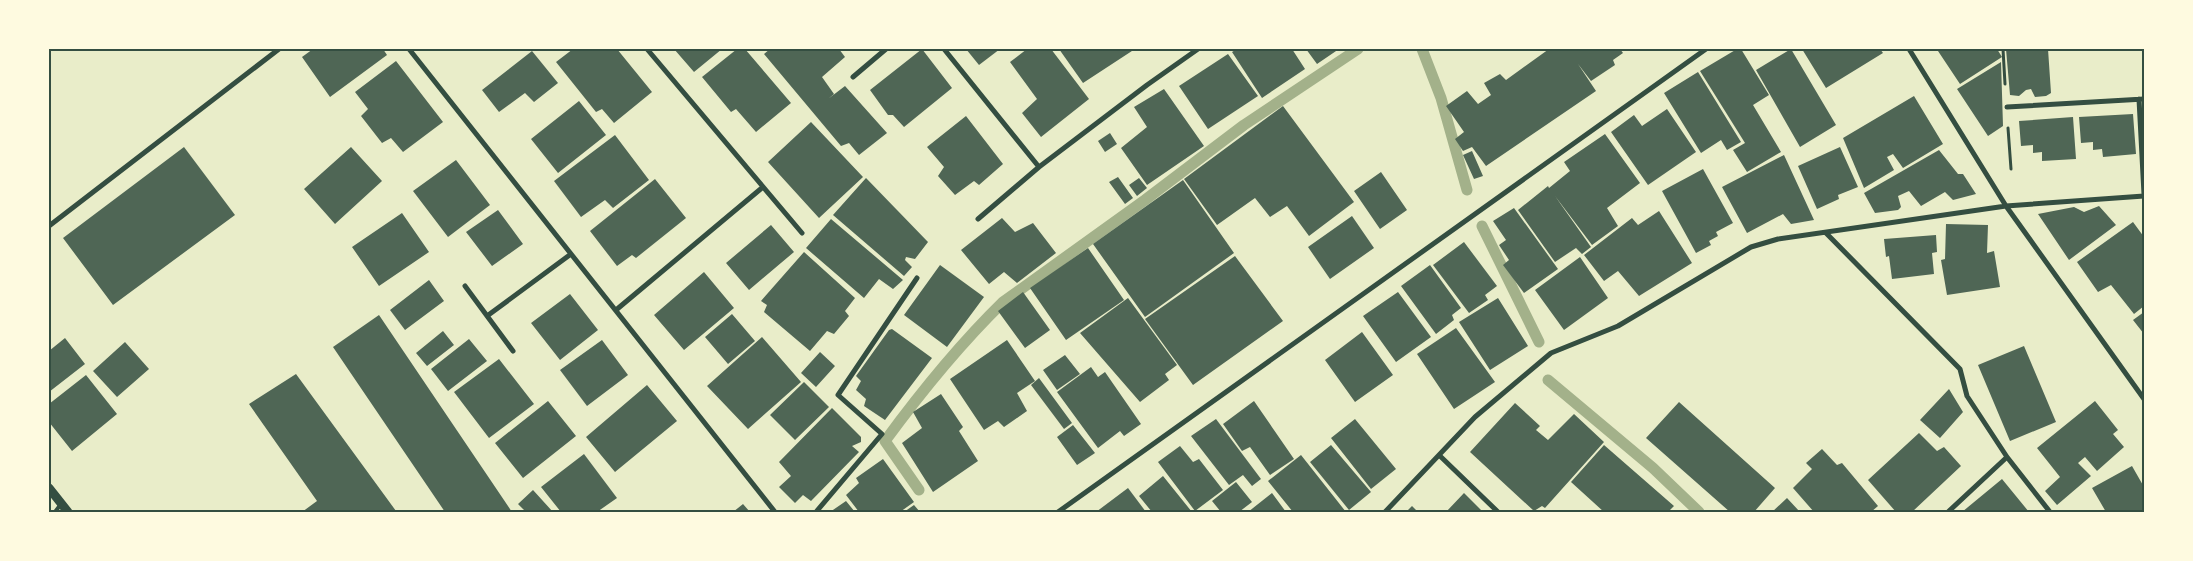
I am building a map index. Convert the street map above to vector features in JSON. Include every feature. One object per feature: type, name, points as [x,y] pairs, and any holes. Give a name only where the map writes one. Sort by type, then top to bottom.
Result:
[{"type":"street","points":[[49,226],[279,49]]},
{"type":"street","points":[[409,49],[774,512]]},
{"type":"street","points":[[646,49],[802,233]]},
{"type":"street","points":[[853,78],[886,49]]},
{"type":"street","points":[[944,49],[1039,167]]},
{"type":"street","points":[[978,219],[1039,167],[1198,49]]},
{"type":"street","points":[[1058,512],[1706,49]]},
{"type":"street","points":[[1909,49],[2006,206],[2144,398]]},
{"type":"street","points":[[1385,512],[1475,417],[1551,353],[1618,326],[1750,247],[1778,239],[2006,206],[2144,195],[2142,99],[2007,107]]},
{"type":"street","points":[[616,310],[763,187]]},
{"type":"street","points":[[1826,233],[1960,369],[1967,396],[2007,457],[2050,512]]},
{"type":"street","points":[[487,316],[571,254]]},
{"type":"street","points":[[816,512],[882,434],[838,395],[917,278]]},
{"type":"street","points":[[465,286],[513,351]]},
{"type":"street","points":[[1438,455],[1498,512]]},
{"type":"street","points":[[1948,512],[2007,457]]},
{"type":"street","points":[[49,488],[68,512]]},
{"type":"lane","points":[[55,512],[61,504]]},
{"type":"building","points":[[313,49],[383,49],[387,55],[330,97],[302,57]]},
{"type":"building","points":[[573,49],[617,49],[652,92],[614,123],[602,109],[596,112],[556,62]]},
{"type":"building","points":[[674,49],[722,49],[694,72]]},
{"type":"building","points":[[737,49],[745,49],[791,103],[756,132],[736,109],[731,112],[702,77]]},
{"type":"building","points":[[770,49],[839,49],[845,57],[822,77],[834,94],[828,99],[845,86],[887,133],[859,155],[849,143],[841,146],[764,54]]},
{"type":"building","points":[[922,49],[952,88],[904,127],[893,115],[888,115],[870,90]]},
{"type":"building","points":[[966,49],[1000,49],[979,65]]},
{"type":"building","points":[[1027,49],[1051,49],[1089,99],[1041,137],[1022,113],[1037,99],[1010,62]]},
{"type":"building","points":[[1059,49],[1135,49],[1083,83]]},
{"type":"building","points":[[1237,49],[1292,49],[1305,69],[1262,98],[1232,52]]},
{"type":"building","points":[[1306,49],[1339,49],[1317,64]]},
{"type":"building","points":[[1549,49],[1620,49],[1623,53],[1613,60],[1615,65],[1591,81],[1578,64],[1596,91],[1486,166],[1472,147],[1463,151],[1455,139],[1464,132],[1446,106],[1467,91],[1478,104],[1491,95],[1484,83],[1500,74],[1506,80]]},
{"type":"building","points":[[1737,49],[1741,49],[1769,95],[1753,105],[1781,152],[1747,172],[1733,150],[1745,143],[1700,71]]},
{"type":"building","points":[[1791,49],[1836,125],[1800,147],[1756,70]]},
{"type":"building","points":[[1802,49],[1880,49],[1883,53],[1826,88]]},
{"type":"building","points":[[1941,49],[1997,49],[2002,57],[1960,84],[1938,51]]},
{"type":"building","points":[[2006,49],[2048,49],[2051,93],[2046,96],[2035,97],[2031,89],[2026,90],[2019,96],[2010,95]]},
{"type":"building","points":[[532,51],[558,83],[534,102],[525,93],[499,112],[482,90]]},
{"type":"building","points":[[1228,54],[1258,96],[1208,129],[1179,86]]},
{"type":"building","points":[[396,61],[443,122],[403,152],[391,138],[382,143],[361,116],[368,109],[355,92]]},
{"type":"building","points":[[2001,62],[2003,126],[1988,136],[1957,89]]},
{"type":"building","points":[[1698,72],[1741,142],[1727,150],[1721,140],[1701,153],[1664,93]]},
{"type":"building","points":[[1164,89],[1204,146],[1147,185],[1121,148],[1147,127],[1134,107]]},
{"type":"building","points":[[1914,96],[1943,144],[1903,168],[1893,154],[1887,157],[1894,170],[1864,188],[1843,138]]},
{"type":"building","points":[[579,101],[606,135],[558,173],[531,139]]},
{"type":"building","points":[[1283,106],[1354,202],[1309,236],[1287,206],[1270,217],[1255,198],[1217,225],[1184,179]]},
{"type":"building","points":[[1667,109],[1696,152],[1648,185],[1611,132],[1634,115],[1642,126]]},
{"type":"building","points":[[2133,114],[2136,154],[2103,157],[2102,149],[2093,150],[2093,142],[2081,143],[2079,117]]},
{"type":"building","points":[[966,116],[1003,164],[979,185],[974,181],[955,195],[938,176],[944,167],[927,147]]},
{"type":"building","points":[[2073,117],[2076,159],[2042,161],[2042,152],[2033,153],[2033,145],[2021,146],[2019,121]]},
{"type":"building","points":[[811,122],[863,177],[819,218],[768,162]]},
{"type":"building","points":[[1110,133],[1117,144],[1105,152],[1098,141]]},
{"type":"building","points":[[1605,134],[1640,183],[1607,208],[1618,226],[1592,245],[1555,196],[1591,247],[1582,254],[1576,248],[1555,262],[1518,210],[1570,171],[1564,162]]},
{"type":"building","points":[[615,135],[649,180],[613,208],[605,200],[581,217],[554,181]]},
{"type":"building","points":[[184,147],[235,215],[113,305],[63,238]]},
{"type":"building","points":[[351,147],[382,181],[335,224],[304,189]]},
{"type":"building","points":[[1840,147],[1858,187],[1838,195],[1839,199],[1817,209],[1798,166]]},
{"type":"building","points":[[1939,150],[1958,174],[1963,174],[1976,194],[1953,200],[1945,192],[1921,206],[1909,191],[1898,196],[1901,207],[1898,210],[1875,213],[1864,193]]},
{"type":"building","points":[[1472,151],[1483,176],[1474,179],[1463,155]]},
{"type":"building","points":[[1784,155],[1814,220],[1791,224],[1783,214],[1747,233],[1722,187]]},
{"type":"building","points":[[456,160],[490,205],[448,237],[413,191]]},
{"type":"building","points":[[1703,169],[1733,223],[1716,232],[1718,236],[1709,241],[1711,245],[1696,253],[1662,191]]},
{"type":"building","points":[[1381,172],[1407,210],[1380,229],[1354,191]]},
{"type":"building","points":[[1118,177],[1133,198],[1125,204],[1109,182]]},
{"type":"building","points":[[866,178],[928,242],[915,259],[906,257],[905,260],[912,267],[904,276],[833,215]]},
{"type":"building","points":[[1139,178],[1147,188],[1137,196],[1129,185]]},
{"type":"building","points":[[655,179],[686,218],[636,258],[632,255],[617,266],[590,231]]},
{"type":"building","points":[[1183,180],[1234,253],[1145,317],[1093,244]]},
{"type":"building","points":[[2099,206],[2116,225],[2069,260],[2038,214],[2074,207],[2084,212]]},
{"type":"building","points":[[1514,208],[1558,269],[1524,293],[1503,265],[1509,260],[1499,245],[1506,240],[1493,221]]},
{"type":"building","points":[[498,210],[523,244],[492,266],[466,232]]},
{"type":"building","points":[[1659,211],[1692,263],[1639,296],[1618,271],[1604,281],[1584,255],[1632,218],[1638,225]]},
{"type":"building","points":[[402,213],[429,252],[379,286],[352,247]]},
{"type":"building","points":[[1352,216],[1374,248],[1330,279],[1308,247]]},
{"type":"building","points":[[1002,218],[1015,232],[1033,223],[1056,253],[1017,283],[1004,272],[989,284],[961,250]]},
{"type":"building","points":[[831,219],[903,280],[893,289],[879,279],[864,298],[806,248]]},
{"type":"building","points":[[2133,222],[2144,237],[2144,306],[2134,314],[2111,285],[2098,292],[2077,262]]},
{"type":"building","points":[[1946,224],[1988,225],[1987,253],[1994,251],[2000,287],[1947,295],[1941,260],[1945,259]]},
{"type":"building","points":[[771,225],[794,252],[749,290],[726,263]]},
{"type":"building","points":[[1936,235],[1937,252],[1932,253],[1934,274],[1892,279],[1889,256],[1886,257],[1884,239]]},
{"type":"building","points":[[1464,242],[1497,286],[1485,295],[1488,300],[1469,313],[1433,265]]},
{"type":"building","points":[[1088,248],[1124,300],[1066,340],[1030,288]]},
{"type":"building","points":[[804,252],[855,298],[845,311],[849,316],[834,334],[827,331],[810,351],[764,312],[767,305],[761,301]]},
{"type":"building","points":[[1235,256],[1283,321],[1193,385],[1145,319]]},
{"type":"building","points":[[1580,257],[1608,298],[1564,330],[1535,290]]},
{"type":"building","points":[[940,265],[984,297],[947,347],[904,315]]},
{"type":"building","points":[[1430,265],[1461,308],[1452,315],[1454,320],[1436,334],[1401,286]]},
{"type":"building","points":[[704,272],[734,308],[684,350],[654,315]]},
{"type":"building","points":[[429,280],[444,301],[405,330],[390,310]]},
{"type":"building","points":[[1023,292],[1050,330],[1025,348],[998,311]]},
{"type":"building","points":[[1398,292],[1431,337],[1396,362],[1363,316]]},
{"type":"building","points":[[570,294],[598,330],[560,360],[531,323]]},
{"type":"building","points":[[1128,298],[1177,365],[1165,374],[1169,380],[1140,402],[1080,333]]},
{"type":"building","points":[[1498,298],[1528,346],[1490,370],[1459,322]]},
{"type":"building","points":[[2144,312],[2144,334],[2133,320]]},
{"type":"building","points":[[732,314],[755,341],[728,364],[705,337]]},
{"type":"building","points":[[379,315],[512,512],[445,512],[333,347]]},
{"type":"building","points":[[1456,328],[1495,382],[1454,409],[1417,354]]},
{"type":"building","points":[[892,329],[932,358],[885,420],[864,406],[866,399],[856,390],[861,381],[856,376],[889,330]]},
{"type":"building","points":[[443,331],[454,345],[427,366],[416,353]]},
{"type":"building","points":[[1362,332],[1393,375],[1355,402],[1325,360]]},
{"type":"building","points":[[762,337],[801,382],[748,429],[707,386]]},
{"type":"building","points":[[65,338],[85,364],[49,392],[49,351]]},
{"type":"building","points":[[469,339],[487,361],[448,391],[431,369]]},
{"type":"building","points":[[602,340],[628,375],[587,406],[560,370]]},
{"type":"building","points":[[1007,340],[1035,381],[1017,393],[1027,411],[1004,427],[998,421],[984,430],[950,379]]},
{"type":"building","points":[[125,342],[149,369],[117,397],[93,371]]},
{"type":"building","points":[[2024,346],[2056,422],[2010,441],[1978,365]]},
{"type":"building","points":[[820,352],[835,366],[816,387],[801,373]]},
{"type":"building","points":[[1065,355],[1080,374],[1057,390],[1043,370]]},
{"type":"building","points":[[499,359],[534,404],[489,438],[454,392]]},
{"type":"building","points":[[1091,367],[1098,377],[1105,372],[1141,424],[1124,436],[1120,431],[1098,448],[1057,392]]},
{"type":"building","points":[[296,374],[395,512],[302,512],[317,501],[249,404]]},
{"type":"building","points":[[86,375],[117,414],[72,451],[49,422],[49,404]]},
{"type":"building","points":[[1039,378],[1072,423],[1064,429],[1031,385]]},
{"type":"building","points":[[804,382],[829,407],[795,440],[770,415]]},
{"type":"building","points":[[647,385],[677,421],[615,472],[586,437]]},
{"type":"building","points":[[1949,389],[1963,412],[1940,438],[1920,420]]},
{"type":"building","points":[[941,394],[963,427],[959,431],[978,461],[933,492],[902,443],[922,428],[913,412]]},
{"type":"building","points":[[548,401],[576,436],[523,478],[495,443]]},
{"type":"building","points":[[1254,401],[1294,459],[1270,475],[1250,447],[1242,451],[1223,424]]},
{"type":"building","points":[[2095,401],[2118,430],[2113,434],[2124,447],[2097,471],[2085,457],[2078,463],[2091,476],[2057,505],[2045,491],[2060,477],[2037,448]]},
{"type":"building","points":[[1679,402],[1775,488],[1754,512],[1730,512],[1646,438]]},
{"type":"building","points":[[1515,403],[1540,426],[1536,430],[1548,440],[1574,414],[1604,442],[1545,508],[1542,506],[1534,511],[1470,452]]},
{"type":"building","points":[[832,408],[861,437],[861,442],[852,446],[859,452],[811,501],[803,495],[795,503],[779,487],[791,476],[779,462]]},
{"type":"building","points":[[1216,419],[1261,479],[1252,486],[1243,475],[1229,485],[1191,436]]},
{"type":"building","points":[[1355,419],[1396,469],[1371,489],[1331,438]]},
{"type":"building","points":[[1073,425],[1095,453],[1077,465],[1057,437]]},
{"type":"building","points":[[1919,433],[1937,451],[1944,447],[1961,466],[1912,512],[1896,512],[1868,480]]},
{"type":"building","points":[[1331,445],[1371,492],[1349,510],[1310,462]]},
{"type":"building","points":[[1604,445],[1674,506],[1668,512],[1604,512],[1571,482]]},
{"type":"building","points":[[1180,446],[1193,462],[1199,459],[1223,490],[1195,511],[1158,462]]},
{"type":"building","points":[[1822,449],[1837,465],[1842,463],[1878,506],[1871,512],[1814,512],[1793,488],[1812,469],[1806,463]]},
{"type":"building","points":[[584,454],[617,498],[597,512],[561,512],[541,487]]},
{"type":"building","points":[[1301,455],[1346,512],[1293,512],[1268,481]]},
{"type":"building","points":[[883,459],[914,502],[900,512],[859,512],[846,495],[859,483],[856,478]]},
{"type":"building","points":[[2132,466],[2144,487],[2144,512],[2106,512],[2092,488]]},
{"type":"building","points":[[1163,476],[1192,512],[1152,512],[1139,496]]},
{"type":"building","points":[[2002,479],[2029,512],[1962,512]]},
{"type":"building","points":[[1236,482],[1252,502],[1239,512],[1221,512],[1212,501]]},
{"type":"building","points":[[1128,488],[1146,512],[1096,512]]},
{"type":"building","points":[[533,490],[553,512],[526,512],[518,504]]},
{"type":"building","points":[[1272,493],[1286,512],[1248,512]]},
{"type":"building","points":[[1464,493],[1483,512],[1446,512]]},
{"type":"building","points":[[1787,498],[1800,512],[1772,512]]},
{"type":"building","points":[[846,501],[855,512],[830,512]]},
{"type":"building","points":[[743,504],[750,512],[733,512]]},
{"type":"building","points":[[914,505],[920,512],[904,512]]},
{"type":"building","points":[[1412,506],[1418,512],[1406,512]]},
{"type":"waterway","points":[[919,490],[885,441],[941,369],[1003,302],[1145,200],[1244,125],[1358,49]]},
{"type":"waterway","points":[[1422,49],[1441,98],[1467,190]]},
{"type":"waterway","points":[[1482,226],[1539,342]]},
{"type":"waterway","points":[[1548,380],[1653,468],[1699,512]]}]
